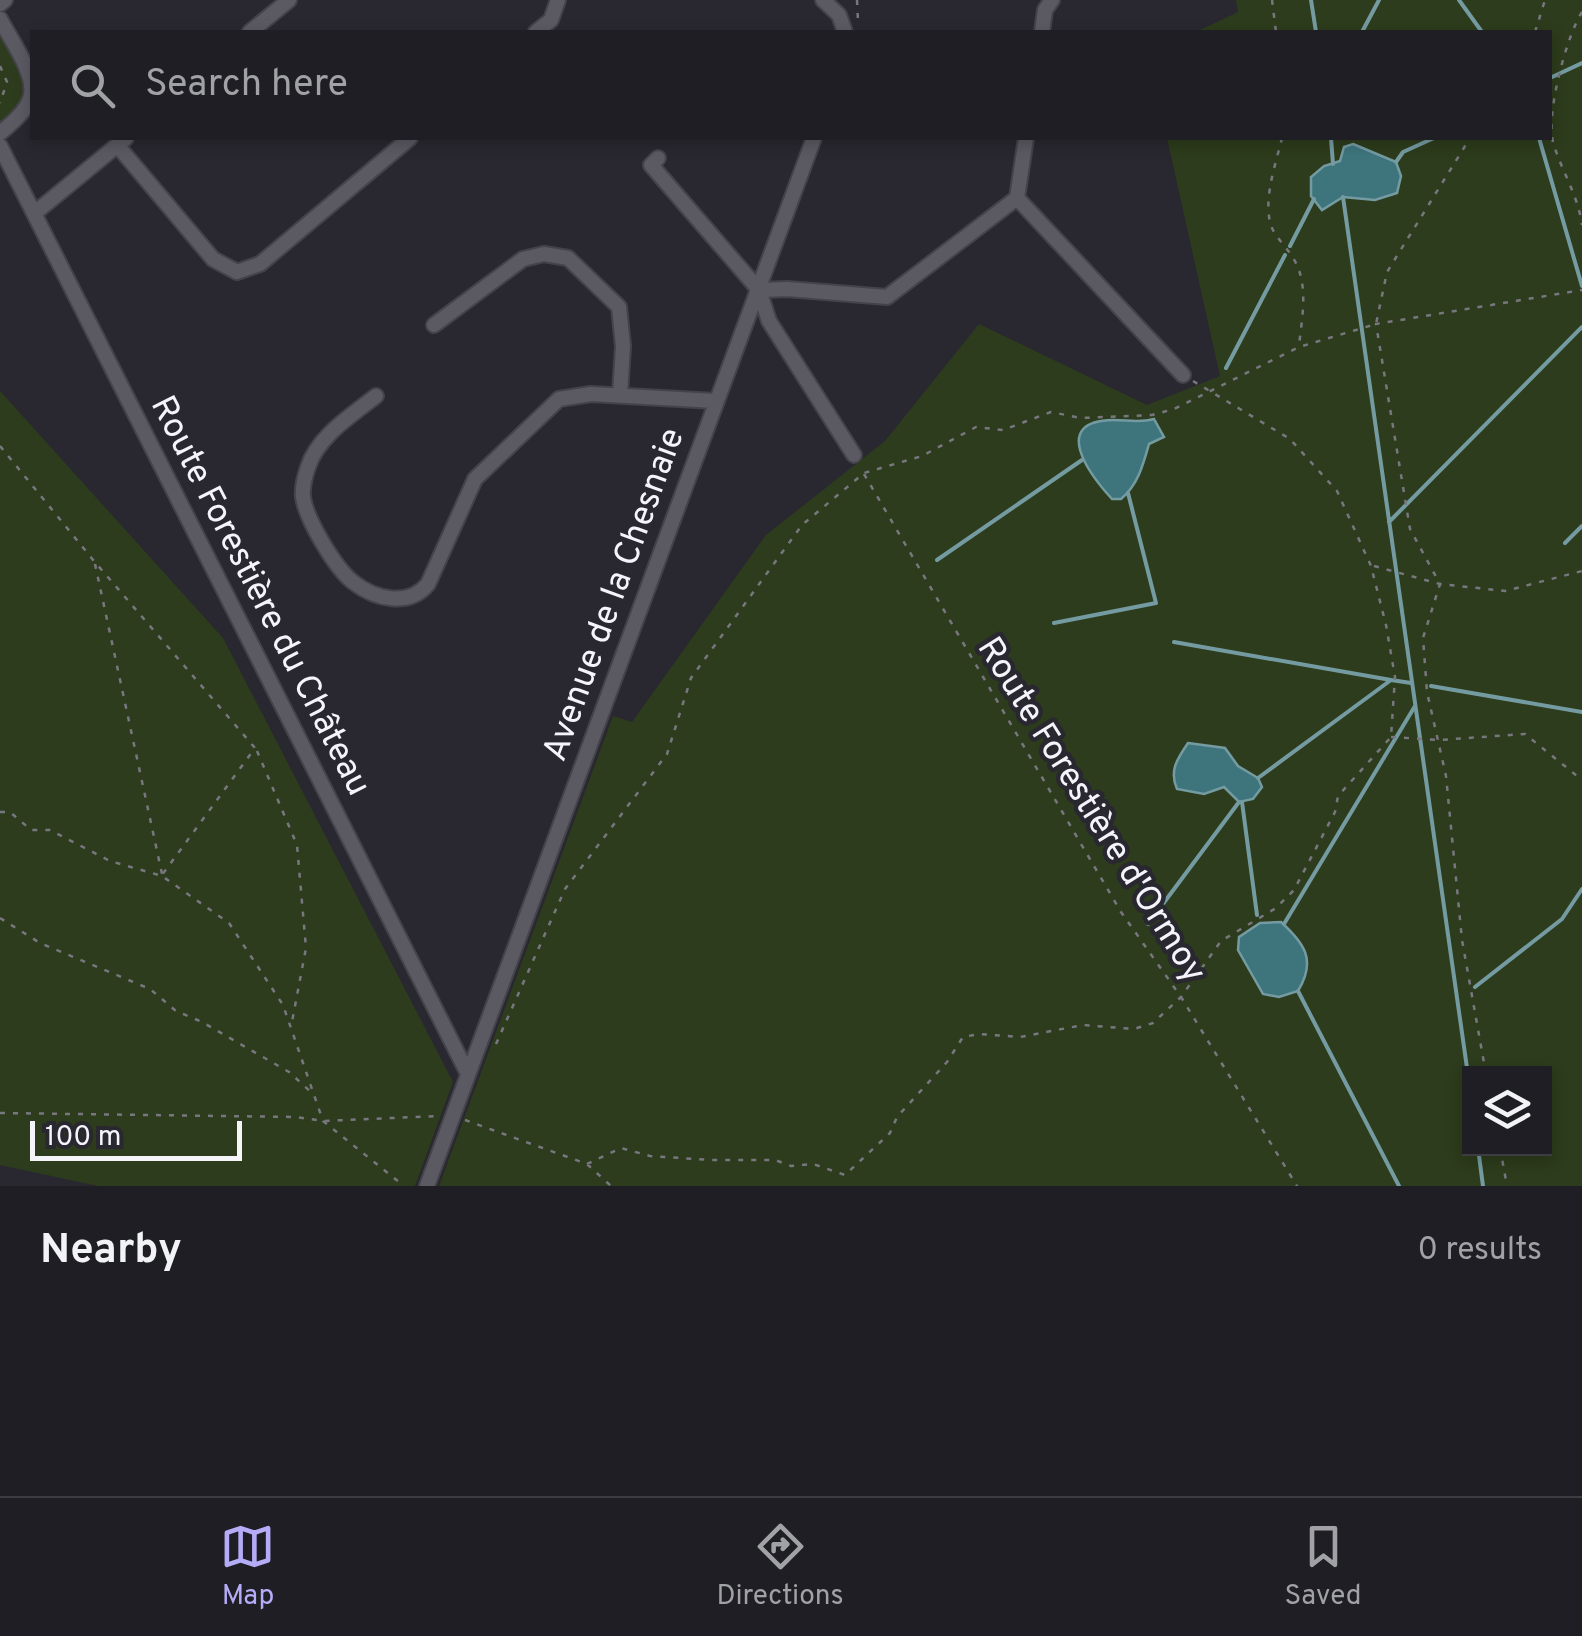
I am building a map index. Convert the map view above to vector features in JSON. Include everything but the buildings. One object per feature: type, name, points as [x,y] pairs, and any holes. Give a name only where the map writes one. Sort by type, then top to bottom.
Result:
[{"type":"street","points":[[252,30],[288,0]]},
{"type":"street","points":[[538,30],[550,20],[558,0]]},
{"type":"street","points":[[822,0],[838,14],[844,30]]},
{"type":"street","points":[[838,14],[847,0]]},
{"type":"street","points":[[1042,30],[1045,10],[1052,0]]},
{"type":"street","points":[[0,19],[28,75],[30,89]]},
{"type":"street","points":[[0,133],[30,98]]},
{"type":"street","points":[[36,212],[122,141],[213,260],[237,272],[260,264],[408,140]]},
{"type":"street","name":"Avenue de la Chesnaie","points":[[427,1186],[813,140]]},
{"type":"street","points":[[759,290],[787,288],[887,298],[1017,198],[1026,140]]},
{"type":"street","name":"Route Forestière du Château","points":[[0,146],[468,1072]]},
{"type":"street","points":[[658,158],[650,165],[759,290],[769,320],[854,455]]},
{"type":"street","points":[[1017,198],[1184,375]]},
{"type":"street","points":[[434,325],[523,259],[544,254],[568,258],[618,307],[624,346],[620,394]]},
{"type":"street","points":[[376,396],[336,427],[319,448],[308,464],[302,494],[310,520],[353,582],[402,601],[419,595],[428,584],[475,479],[558,399],[620,394],[715,401]]},
{"type":"path","points":[[858,0],[858,30]]},
{"type":"path","points":[[1272,0],[1276,30]]},
{"type":"path","points":[[1537,30],[1545,0]]},
{"type":"path","points":[[1582,12],[1560,59],[1552,138],[1582,224]]},
{"type":"path","points":[[0,66],[7,82],[0,103]]},
{"type":"path","points":[[1282,140],[1269,216],[1270,226],[1292,256],[1305,292],[1299,347]]},
{"type":"path","points":[[1469,140],[1387,272],[1376,324],[1410,529],[1440,584],[1423,638],[1427,692],[1439,740],[1462,940],[1485,1066]]},
{"type":"path","points":[[490,1056],[565,889],[667,754],[691,678],[802,525],[864,473],[922,456],[976,427],[1004,430],[1051,412],[1081,418],[1152,416],[1210,393],[1299,347],[1376,324],[1582,290]]},
{"type":"path","points":[[587,1164],[622,1148],[650,1156],[756,1158],[792,1166],[812,1164],[846,1175],[890,1133],[898,1117],[947,1062],[962,1036],[1020,1037],[1083,1025],[1134,1029],[1153,1022],[1180,997],[1221,942],[1276,908],[1294,890],[1334,812],[1338,796],[1392,737],[1395,676],[1372,566],[1336,491],[1290,438],[1184,375]]},
{"type":"path","points":[[0,446],[256,748],[297,845],[306,948],[291,1029]]},
{"type":"path","name":"Route Forestière d'Ormoy","points":[[854,455],[1120,912],[1180,997],[1297,1186]]},
{"type":"path","points":[[94,561],[162,876]]},
{"type":"path","points":[[1372,566],[1440,584],[1505,591],[1582,571]]},
{"type":"path","points":[[1392,737],[1439,740],[1524,734],[1582,780]]},
{"type":"path","points":[[162,876],[256,748]]},
{"type":"path","points":[[0,812],[10,812],[31,830],[50,830],[110,861],[162,876],[229,923],[283,1006],[323,1121],[404,1186]]},
{"type":"path","points":[[0,918],[40,943],[150,989],[176,1011],[290,1072],[314,1094]]},
{"type":"path","points":[[0,1113],[296,1117],[323,1121],[452,1116],[587,1164],[611,1186]]},
{"type":"path","points":[[1501,1156],[1507,1186]]},
{"type":"green space","points":[[1236,0],[1582,0],[1582,1186],[439,1186],[613,716],[632,722],[766,535],[885,441],[979,324],[1147,405],[1220,376],[1167,140],[1552,140],[1552,30],[1200,30],[1238,12]]},
{"type":"green space","points":[[0,35],[19,72],[23,92],[20,102],[0,125]]},
{"type":"green space","points":[[0,391],[223,638],[453,1082],[415,1186],[98,1186],[0,1165]]},
{"type":"water","points":[[1353,144],[1396,162],[1401,176],[1397,193],[1375,200],[1343,197],[1322,210],[1311,196],[1311,177],[1324,166],[1340,161],[1344,147]]},
{"type":"water","points":[[1154,419],[1164,437],[1149,444],[1139,474],[1127,493],[1121,499],[1112,499],[1080,450],[1083,429],[1113,420]]},
{"type":"water","points":[[1188,743],[1225,748],[1238,766],[1258,778],[1262,787],[1253,799],[1239,802],[1224,787],[1204,794],[1177,789],[1175,765]]},
{"type":"water","points":[[1281,922],[1301,945],[1307,970],[1298,991],[1279,997],[1263,994],[1238,950],[1239,937],[1260,923]]},
{"type":"waterway","points":[[1311,0],[1316,30]]},
{"type":"waterway","points":[[1363,30],[1379,0]]},
{"type":"waterway","points":[[1459,0],[1481,30]]},
{"type":"waterway","points":[[1552,77],[1582,63]]},
{"type":"waterway","points":[[1331,140],[1333,164]]},
{"type":"waterway","points":[[1396,162],[1403,152],[1430,140]]},
{"type":"waterway","points":[[1540,140],[1582,286]]},
{"type":"waterway","points":[[1343,197],[1467,1066]]},
{"type":"waterway","points":[[1290,246],[1314,199]]},
{"type":"waterway","points":[[1226,368],[1285,255]]},
{"type":"waterway","points":[[1389,522],[1582,327]]},
{"type":"waterway","points":[[937,560],[1082,460]]},
{"type":"waterway","points":[[1054,623],[1156,603],[1128,493]]},
{"type":"waterway","points":[[1565,543],[1582,526]]},
{"type":"waterway","points":[[1174,642],[1391,680]]},
{"type":"waterway","points":[[1258,778],[1391,680],[1411,683]]},
{"type":"waterway","points":[[1431,686],[1582,712]]},
{"type":"waterway","points":[[1284,924],[1415,706]]},
{"type":"waterway","points":[[1148,924],[1239,802]]},
{"type":"waterway","points":[[1242,802],[1257,915]]},
{"type":"waterway","points":[[1475,987],[1562,919],[1582,889]]},
{"type":"waterway","points":[[1298,991],[1399,1186]]},
{"type":"waterway","points":[[1479,1156],[1483,1186]]}]
